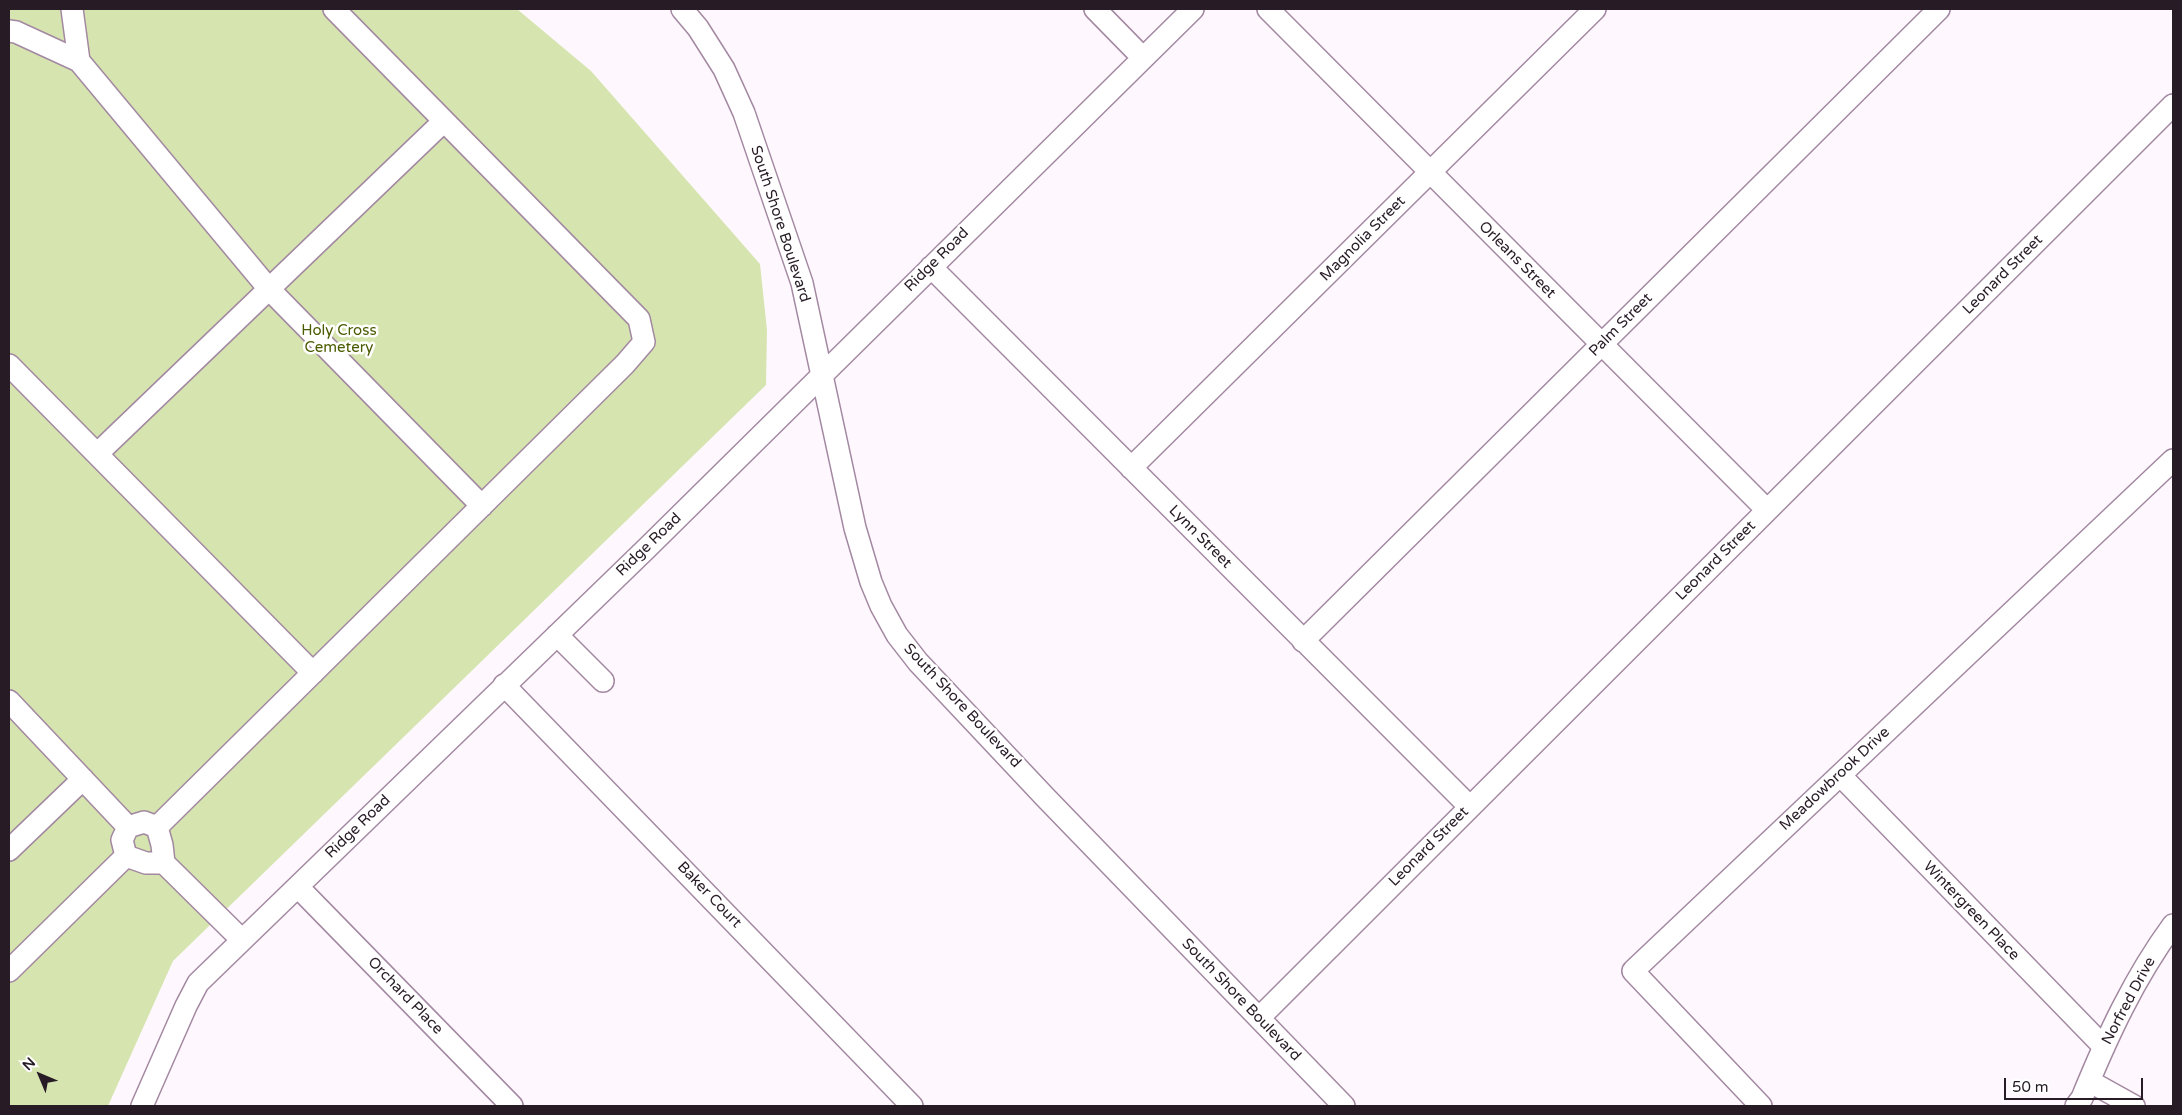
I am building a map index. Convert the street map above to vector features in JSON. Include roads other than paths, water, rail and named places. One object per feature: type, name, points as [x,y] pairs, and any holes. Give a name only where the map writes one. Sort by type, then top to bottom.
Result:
[{"type":"street","points":[[72,9],[79,62]]},
{"type":"street","points":[[157,827],[482,506],[644,342],[639,319],[334,9]]},
{"type":"street","name":"South Shore Boulevard","points":[[682,9],[698,28],[724,69],[744,113],[802,283],[857,537],[880,606],[897,635],[918,662],[1045,797],[1344,1106]]},
{"type":"street","points":[[1095,9],[1143,58]]},
{"type":"street","name":"Ridge Road","points":[[142,1106],[198,983],[557,635],[1193,9]]},
{"type":"street","name":"Orleans Street","points":[[1268,9],[1768,510]]},
{"type":"street","name":"Magnolia Street","points":[[1131,468],[1595,9]]},
{"type":"street","name":"Palm Street","points":[[1302,641],[1939,9]]},
{"type":"street","points":[[9,30],[79,62],[269,289],[482,506]]},
{"type":"street","name":"Leonard Street","points":[[1259,1018],[2173,104]]},
{"type":"street","points":[[97,454],[444,121]]},
{"type":"street","name":"Lynn Street","points":[[930,267],[1470,807]]},
{"type":"street","points":[[9,365],[313,673]]},
{"type":"street","name":"Meadowbrook Drive","points":[[1761,1106],[1633,970],[2173,460]]},
{"type":"street","points":[[557,635],[603,681]]},
{"type":"street","name":"Baker Court","points":[[504,685],[912,1106]]},
{"type":"street","points":[[9,701],[128,826]]},
{"type":"street","name":"Wintergreen Place","points":[[1840,775],[2104,1047]]},
{"type":"street","points":[[9,850],[83,779]]},
{"type":"street","points":[[128,826],[144,822],[157,827]]},
{"type":"street","points":[[126,856],[122,840],[128,826]]},
{"type":"street","points":[[157,827],[162,844],[164,863],[242,940]]},
{"type":"street","points":[[126,856],[146,863],[164,863]]},
{"type":"street","points":[[9,971],[126,856]]},
{"type":"street","name":"Orchard Place","points":[[298,887],[512,1106]]},
{"type":"street","name":"Norfred Drive","points":[[2076,1106],[2128,996],[2156,948],[2173,925]]},
{"type":"street","points":[[2089,1081],[2134,1106]]},
{"type":"park label","name":"Holy Cross Cemetery","points":[[339,340]]}]
